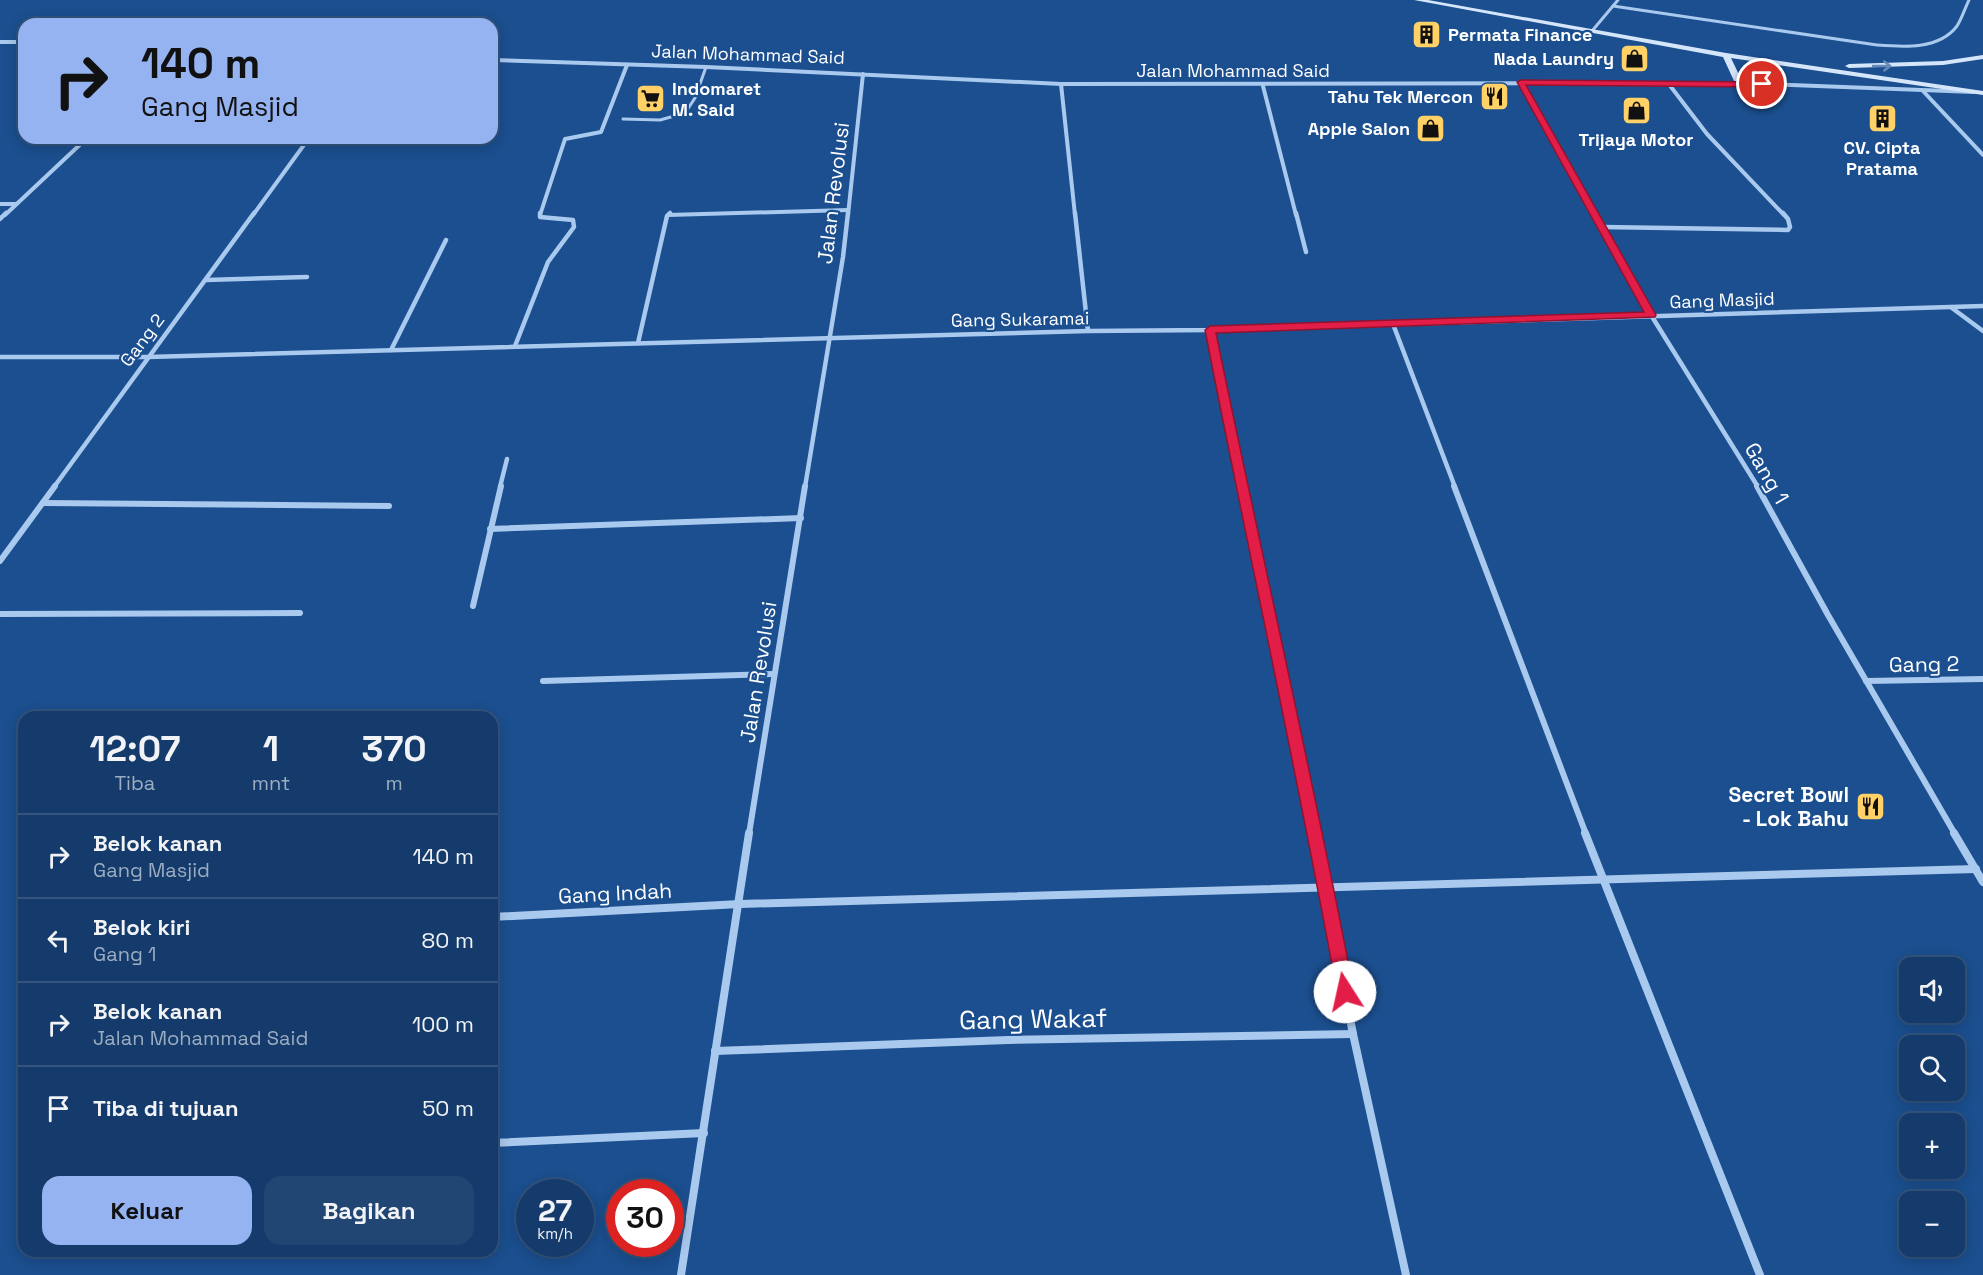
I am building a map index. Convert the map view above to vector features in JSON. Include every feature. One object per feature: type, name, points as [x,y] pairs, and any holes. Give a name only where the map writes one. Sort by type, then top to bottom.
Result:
[{"type":"main road","points":[[1417,0],[1726,55],[1979,93]]},
{"type":"main road","points":[[1726,55],[1739,83]]},
{"type":"main road","points":[[1803,65],[1895,66],[1943,63],[1983,57]]},
{"type":"street","points":[[0,42],[18,42]]},
{"type":"street","name":"Jalan Mohammad Said","points":[[498,60],[706,67],[1061,84],[1263,86],[1521,82],[1739,83],[1979,93]]},
{"type":"street","points":[[515,346],[548,262],[574,227],[573,220],[540,217],[540,211],[565,139],[602,132],[627,65]]},
{"type":"street","name":"Jalan Revolusi","points":[[681,1275],[774,674],[830,338],[848,210],[863,74]]},
{"type":"street","name":"Gang 1","points":[[1521,82],[1651,315],[1747,468],[1866,681],[1983,882]]},
{"type":"street","points":[[1602,227],[1767,231],[1788,230],[1790,227],[1788,219],[1707,134],[1668,83]]},
{"type":"street","points":[[1061,84],[1088,331]]},
{"type":"street","points":[[1263,86],[1305,252]]},
{"type":"street","points":[[1923,90],[1983,155]]},
{"type":"street","points":[[0,219],[81,144]]},
{"type":"street","name":"Gang 2","points":[[0,561],[305,144]]},
{"type":"street","points":[[0,204],[16,204]]},
{"type":"street","points":[[638,343],[667,216],[670,213],[848,210]]},
{"type":"street","points":[[391,350],[446,240]]},
{"type":"street","points":[[206,280],[307,277]]},
{"type":"street","name":"Gang Masjid","points":[[1210,330],[1983,306]]},
{"type":"street","points":[[1951,307],[1983,331]]},
{"type":"street","points":[[1394,324],[1603,879],[1760,1275]]},
{"type":"street","points":[[1210,330],[1256,562],[1326,888],[1353,1034],[1406,1275]]},
{"type":"street","name":"Gang Sukaramai","points":[[0,357],[148,357],[1088,331],[1210,330]]},
{"type":"street","points":[[473,606],[507,459]]},
{"type":"street","points":[[44,503],[389,506]]},
{"type":"street","points":[[490,529],[801,518]]},
{"type":"street","points":[[0,549],[9,549]]},
{"type":"street","points":[[0,614],[300,613]]},
{"type":"street","points":[[543,681],[774,674]]},
{"type":"street","name":"Gang 2","points":[[1866,681],[1983,679]]},
{"type":"street","name":"Gang Indah","points":[[498,917],[740,904],[1976,869]]},
{"type":"street","name":"Gang Wakaf","points":[[715,1050],[1008,1040],[1353,1034]]},
{"type":"street","points":[[498,1143],[704,1133]]},
{"type":"lane","points":[[1592,31],[1618,0]]},
{"type":"lane","points":[[1613,6],[1877,45],[1900,46],[1928,44],[1944,38],[1956,27],[1969,0]]},
{"type":"lane","points":[[623,119],[672,118],[683,115],[690,108],[706,67]]},
{"type":"place","name":"Permata Finance","points":[[1427,34]]},
{"type":"place","name":"Nada Laundry","points":[[1635,58]]},
{"type":"place","name":"Tahu Tek Mercon","points":[[1494,96]]},
{"type":"place","name":"Indomaret M. Said","points":[[651,98]]},
{"type":"place","name":"Trijaya Motor","points":[[1636,110]]},
{"type":"place","name":"CV. Cipta Pratama","points":[[1882,118]]},
{"type":"place","name":"Apple Salon","points":[[1431,128]]},
{"type":"place","name":"Secret Bowl - Lok Bahu","points":[[1870,806]]},
{"type":"route","points":[[1345,992],[1326,888],[1256,562],[1210,330],[1651,315],[1521,82],[1762,84]]}]
